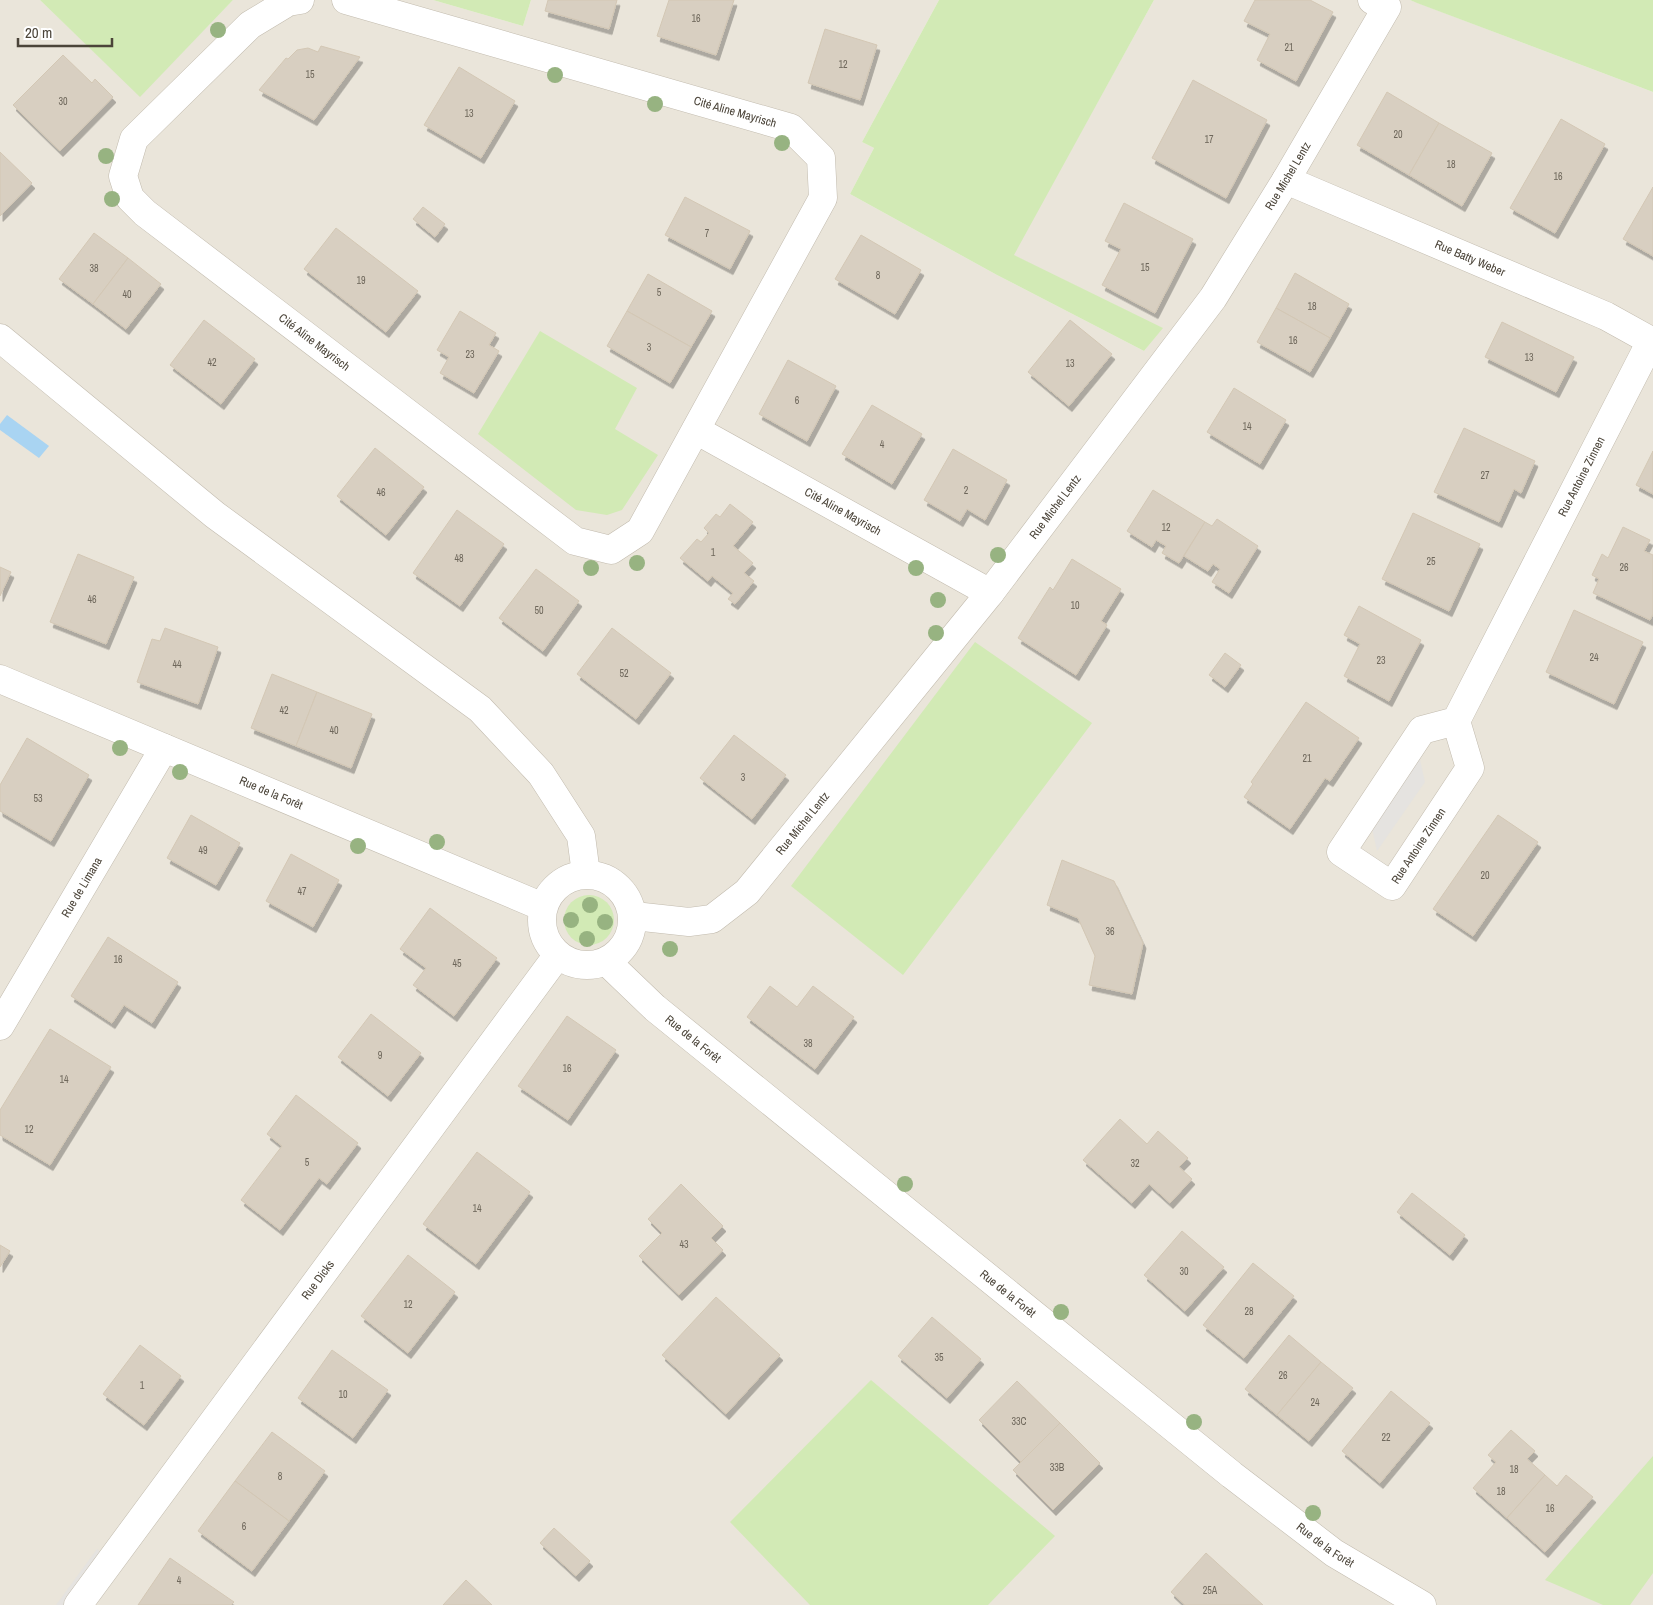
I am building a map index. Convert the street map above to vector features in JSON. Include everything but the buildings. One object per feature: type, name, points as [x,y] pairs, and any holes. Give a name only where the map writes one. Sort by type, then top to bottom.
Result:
[{"type":"street","name":"Cité Aline Mayrisch","points":[[300,0],[288,2],[250,25],[134,139],[123,176],[130,198],[140,208],[575,541],[611,550],[640,531],[823,198],[821,158],[791,128],[346,0]]},
{"type":"street","name":"Rue Michel Lentz","points":[[634,916],[689,922],[712,918],[747,892],[990,593],[1213,298],[1286,180],[1386,7],[1372,0]]},
{"type":"street","name":"Rue Batty Weber","points":[[1286,180],[1606,316],[1652,341]]},
{"type":"street","points":[[0,338],[215,515],[480,709],[541,774],[581,836],[586,874]]},
{"type":"street","name":"Rue Antoine Zinnen","points":[[1456,721],[1422,730],[1341,852],[1392,886],[1470,768],[1456,721],[1652,341]]},
{"type":"street","name":"Cité Aline Mayrisch","points":[[696,430],[990,593]]},
{"type":"street","name":"Rue de la Forêt","points":[[0,679],[542,907]]},
{"type":"street","name":"Rue de Limana","points":[[0,1026],[164,748]]},
{"type":"street","points":[[586,874],[608,879],[626,894],[634,916],[628,944],[608,963],[581,967],[557,956],[542,933],[542,907],[559,883],[586,874]]},
{"type":"street","name":"Rue Dicks","points":[[78,1605],[557,956]]},
{"type":"street","name":"Rue de la Forêt","points":[[608,963],[656,1008],[1194,1445],[1334,1553],[1422,1605]]},
{"type":"shaded area","points":[[0,0],[40,0],[140,96],[233,0],[433,0],[523,26],[531,0],[939,0],[862,142],[874,148],[850,194],[997,275],[1144,351],[1162,328],[1013,255],[1154,0],[1410,0],[1653,92],[1653,1605],[0,1605]]},
{"type":"shaded area","points":[[1419,755],[1425,782],[1377,851],[1371,824]]},
{"type":"shaded area","points":[[97,1549],[102,1553],[64,1605],[56,1605]]},
{"type":"green space","points":[[40,0],[233,0],[140,97]]},
{"type":"green space","points":[[433,0],[531,0],[523,26]]},
{"type":"green space","points":[[939,0],[1154,0],[1014,255],[1163,328],[1144,351],[997,275],[850,194],[874,148],[862,142]]},
{"type":"green space","points":[[1410,0],[1653,0],[1653,92],[1417,3]]},
{"type":"green space","points":[[540,331],[637,388],[615,429],[658,455],[622,510],[607,515],[576,510],[478,434]]},
{"type":"green space","points":[[975,642],[1092,723],[903,975],[791,886]]},
{"type":"green space","points":[[589,895],[599,897],[607,902],[612,910],[614,920],[612,930],[607,938],[599,943],[589,945],[579,943],[571,938],[566,930],[564,920],[566,910],[571,902],[579,897]]},
{"type":"green space","points":[[871,1380],[1055,1536],[988,1605],[810,1605],[730,1522]]},
{"type":"green space","points":[[1653,1456],[1653,1573],[1630,1605],[1603,1605],[1545,1580]]},
{"type":"water","points":[[7,415],[49,446],[39,458],[0,430],[0,424]]}]
